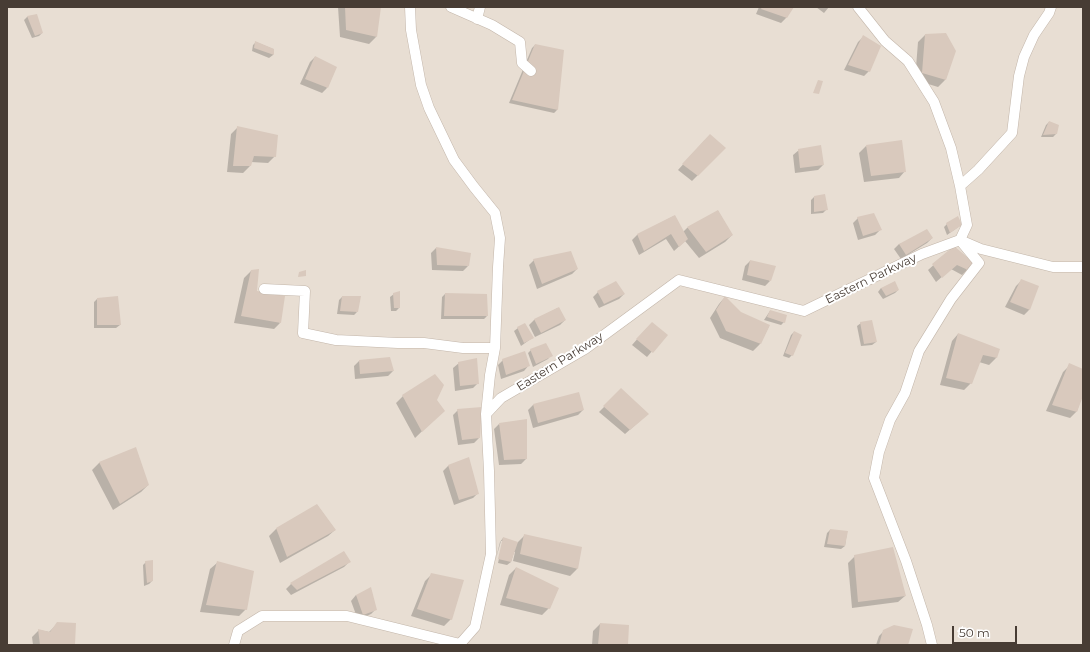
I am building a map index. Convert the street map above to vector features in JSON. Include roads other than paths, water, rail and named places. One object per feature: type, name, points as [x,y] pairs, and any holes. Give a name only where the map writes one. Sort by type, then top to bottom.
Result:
[{"type":"street","points":[[234,645],[238,631],[262,616],[347,616],[460,644],[475,626],[491,554],[486,414],[490,375],[495,348],[500,238],[495,213],[454,160],[429,108],[421,85],[411,30],[410,7]]},
{"type":"street","points":[[451,7],[492,25],[520,42],[522,63],[531,71]]},
{"type":"street","points":[[477,19],[480,7]]},
{"type":"street","points":[[858,7],[885,41],[908,61],[934,102],[951,148],[960,186],[967,225],[960,240]]},
{"type":"street","points":[[960,186],[978,170],[1012,133],[1019,76],[1024,57],[1034,35],[1052,7]]},
{"type":"street","points":[[960,240],[981,249],[1053,267],[1083,267]]},
{"type":"street","points":[[932,645],[906,561],[874,478],[879,452],[890,420],[905,393],[919,351],[951,299],[979,263],[960,240]]},
{"type":"street","name":"Eastern Parkway","points":[[486,414],[501,398],[585,350],[679,280],[804,311],[922,254],[960,240]]},
{"type":"street","points":[[264,289],[305,291],[303,333],[336,340],[424,343],[463,348],[495,348]]}]
